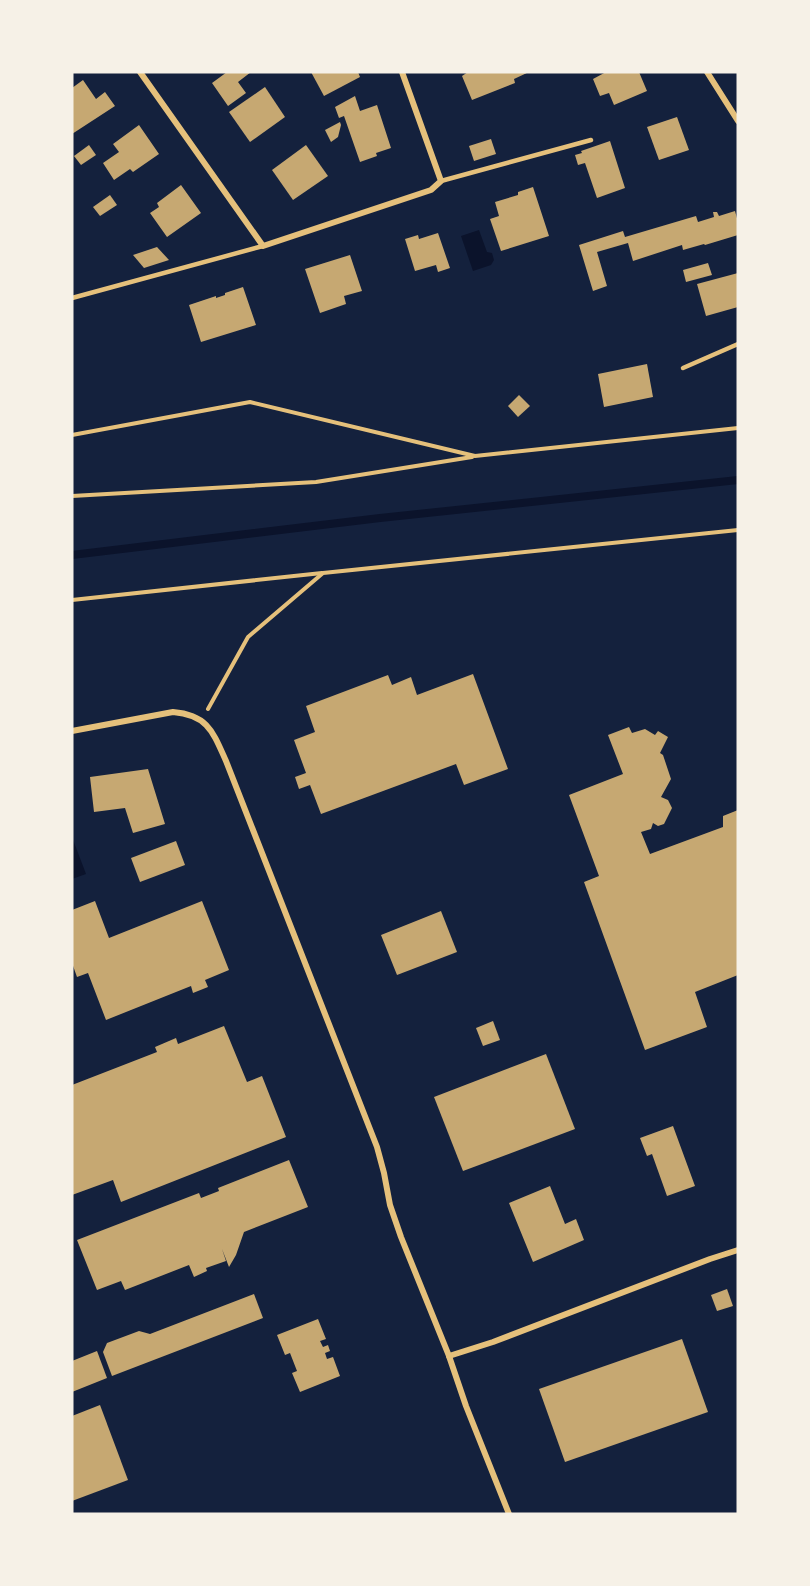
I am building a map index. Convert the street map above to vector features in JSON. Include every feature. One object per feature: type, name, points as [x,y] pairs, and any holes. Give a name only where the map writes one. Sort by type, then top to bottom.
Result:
[{"type":"street","points":[[140,72],[263,246],[431,190],[441,181],[402,72]]},
{"type":"street","points":[[707,72],[738,121]]},
{"type":"street","points":[[72,731],[172,712],[187,713],[202,720],[212,731],[226,761],[377,1147],[397,1226],[509,1514]]},
{"type":"street","points":[[449,1356],[738,1250]]},
{"type":"lane","points":[[441,181],[591,140]]},
{"type":"lane","points":[[72,298],[263,246]]},
{"type":"lane","points":[[683,368],[738,344]]},
{"type":"path","points":[[72,435],[250,402],[475,456]]},
{"type":"path","points":[[72,496],[316,482],[475,456],[738,428]]},
{"type":"path","points":[[72,600],[738,530]]},
{"type":"path","points":[[202,720],[248,637],[323,573]]},
{"type":"water","points":[[479,230],[487,252],[492,253],[494,260],[491,265],[473,271],[461,236]]},
{"type":"water","points":[[72,837],[86,874],[72,879]]},
{"type":"building","points":[[227,72],[251,72],[238,82],[246,93],[228,106],[212,83]]},
{"type":"building","points":[[311,72],[358,72],[360,77],[324,96]]},
{"type":"building","points":[[468,72],[529,72],[514,79],[515,83],[472,100],[462,76]]},
{"type":"building","points":[[606,72],[639,72],[647,91],[614,105],[609,93],[600,96],[593,79]]},
{"type":"building","points":[[83,80],[96,99],[105,92],[115,106],[72,134],[72,88]]},
{"type":"building","points":[[265,87],[285,117],[250,142],[229,112]]},
{"type":"building","points":[[355,96],[360,111],[377,105],[391,148],[360,162],[344,116],[339,118],[335,107]]},
{"type":"building","points":[[677,117],[689,150],[659,160],[647,127]]},
{"type":"building","points":[[340,122],[338,137],[331,142],[325,130]]},
{"type":"building","points":[[139,125],[159,154],[133,172],[130,169],[114,180],[103,163],[119,152],[113,144]]},
{"type":"building","points":[[491,139],[496,154],[474,161],[469,146]]},
{"type":"building","points":[[610,141],[625,188],[597,198],[585,163],[578,165],[575,155]]},
{"type":"building","points":[[89,145],[96,155],[81,165],[74,156]]},
{"type":"building","points":[[306,145],[328,176],[293,200],[272,170]]},
{"type":"building","points":[[181,185],[201,213],[167,237],[150,213],[159,207],[157,203]]},
{"type":"building","points":[[533,187],[549,236],[501,251],[490,219],[499,216],[495,202],[518,195],[518,192]]},
{"type":"building","points":[[110,195],[117,205],[100,216],[93,207]]},
{"type":"building","points":[[735,211],[738,235],[705,245],[683,250],[682,245],[633,261],[628,243],[597,252],[607,286],[593,291],[579,245],[623,231],[625,237],[696,216],[698,222],[714,217],[713,212],[717,212],[719,216]]},
{"type":"building","points":[[438,233],[450,268],[438,272],[436,265],[415,271],[405,239],[418,235],[419,239]]},
{"type":"building","points":[[157,247],[169,260],[144,268],[133,255]]},
{"type":"building","points":[[350,255],[362,291],[344,296],[346,304],[320,313],[305,269]]},
{"type":"building","points":[[708,263],[712,275],[686,282],[683,270]]},
{"type":"building","points":[[738,273],[738,307],[706,316],[697,284]]},
{"type":"building","points":[[243,287],[256,325],[201,342],[189,305],[225,295],[225,293]]},
{"type":"building","points":[[647,364],[653,397],[604,407],[598,374]]},
{"type":"building","points":[[519,395],[530,406],[518,417],[508,406]]},
{"type":"building","points":[[473,674],[508,769],[464,785],[456,764],[321,814],[310,785],[299,789],[295,777],[306,773],[294,740],[315,732],[306,706],[388,675],[392,685],[411,677],[417,695]]},
{"type":"building","points":[[629,727],[632,733],[645,729],[655,735],[658,731],[668,737],[660,753],[663,755],[671,779],[661,797],[668,800],[672,808],[664,824],[658,826],[653,823],[651,829],[641,832],[650,854],[723,827],[723,816],[738,810],[738,975],[695,992],[707,1027],[645,1050],[584,882],[599,876],[569,795],[623,774],[608,735]]},
{"type":"building","points":[[148,769],[165,824],[133,833],[125,808],[94,812],[90,777]]},
{"type":"building","points":[[176,841],[185,865],[140,882],[131,858]]},
{"type":"building","points":[[95,901],[109,938],[202,901],[229,970],[205,980],[208,987],[193,993],[191,986],[106,1020],[88,973],[77,977],[72,963],[72,910]]},
{"type":"building","points":[[441,911],[457,952],[397,975],[381,935]]},
{"type":"building","points":[[493,1021],[500,1040],[483,1046],[476,1028]]},
{"type":"building","points":[[224,1026],[247,1082],[262,1076],[286,1137],[121,1202],[113,1180],[72,1195],[72,1085],[157,1052],[155,1047],[176,1038],[178,1044]]},
{"type":"building","points":[[546,1054],[575,1129],[463,1171],[434,1097]]},
{"type":"building","points":[[673,1126],[695,1186],[667,1196],[652,1154],[647,1156],[640,1138]]},
{"type":"building","points":[[289,1160],[308,1207],[244,1232],[229,1267],[222,1249],[226,1261],[206,1268],[207,1271],[194,1277],[189,1265],[125,1290],[121,1281],[97,1290],[77,1240],[199,1193],[201,1198],[219,1191],[218,1188]]},
{"type":"building","points":[[550,1186],[565,1224],[576,1219],[584,1240],[533,1262],[509,1203]]},
{"type":"building","points":[[727,1289],[733,1306],[717,1311],[711,1295]]},
{"type":"building","points":[[254,1294],[263,1318],[112,1376],[103,1352],[107,1343],[139,1331],[150,1334]]},
{"type":"building","points":[[318,1319],[326,1339],[320,1341],[323,1347],[328,1345],[330,1351],[325,1353],[327,1359],[333,1357],[340,1376],[300,1392],[292,1373],[297,1371],[290,1353],[285,1355],[277,1335]]},
{"type":"building","points":[[682,1339],[708,1412],[565,1462],[539,1389]]},
{"type":"building","points":[[97,1351],[107,1378],[72,1392],[72,1361]]},
{"type":"building","points":[[100,1405],[128,1480],[72,1501],[72,1416]]},
{"type":"waterway","points":[[72,555],[380,518],[738,480]]}]
